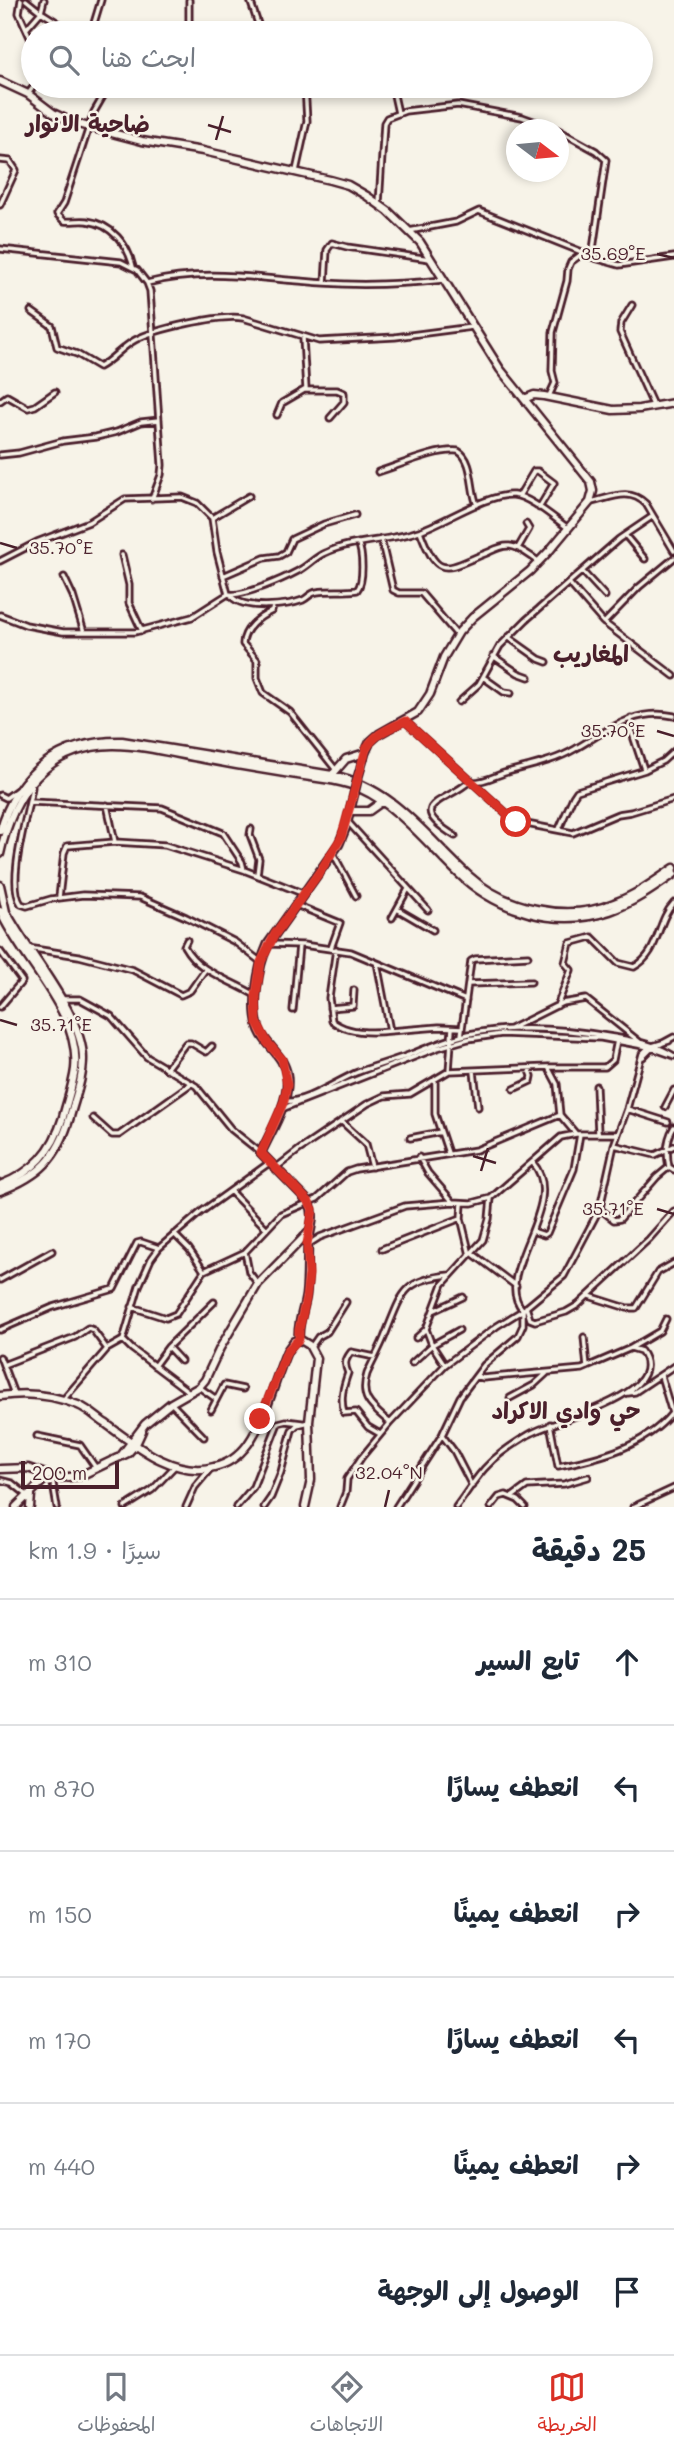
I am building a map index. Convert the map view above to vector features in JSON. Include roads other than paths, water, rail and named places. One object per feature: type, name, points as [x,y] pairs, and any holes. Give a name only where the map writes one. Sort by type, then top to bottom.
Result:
[{"type":"street","points":[[23,21],[19,13],[24,0],[55,21]]},
{"type":"street","points":[[33,21],[41,12],[44,0]]},
{"type":"street","points":[[95,21],[101,0]]},
{"type":"street","points":[[189,0],[189,21]]},
{"type":"street","points":[[250,0],[257,21]]},
{"type":"street","points":[[0,81],[21,91]]},
{"type":"street","points":[[34,98],[63,118],[90,127],[142,141],[203,151],[348,185],[379,204],[409,231],[432,259],[493,360],[590,480],[593,491],[590,502],[539,562],[468,621],[443,657],[430,694],[418,712],[370,742],[358,777],[348,822],[333,853],[268,944],[261,962],[256,996],[257,1022],[259,1030],[282,1059],[287,1085],[284,1101],[261,1153]]},
{"type":"street","points":[[101,98],[95,108],[64,203],[57,216],[64,221],[92,222],[118,235],[133,267],[147,283],[150,291],[155,332],[162,471],[152,499]]},
{"type":"street","points":[[295,173],[307,116],[305,98]]},
{"type":"street","points":[[395,98],[398,114]]},
{"type":"street","points":[[379,204],[384,123],[387,118],[422,109],[466,105],[528,119]]},
{"type":"street","points":[[569,136],[596,151],[606,160],[595,249],[591,257]]},
{"type":"street","points":[[0,160],[12,163],[16,170],[0,205]]},
{"type":"street","points":[[409,231],[456,222],[479,211],[546,236],[591,257],[619,265],[674,257]]},
{"type":"street","points":[[325,283],[327,250],[332,243],[432,259]]},
{"type":"street","points":[[0,249],[109,260],[133,267]]},
{"type":"street","points":[[549,396],[555,383],[552,371],[553,332],[567,281],[568,266],[583,253]]},
{"type":"street","points":[[147,283],[230,274],[325,283],[400,284],[443,280]]},
{"type":"street","points":[[632,305],[621,323],[620,332],[654,407]]},
{"type":"street","points":[[31,311],[52,326],[57,346],[99,366],[135,340],[155,332],[235,317],[319,341],[395,337],[473,327]]},
{"type":"street","points":[[303,338],[305,390]]},
{"type":"street","points":[[277,415],[282,403],[305,390],[340,391],[344,393],[344,402],[330,418]]},
{"type":"street","points":[[0,401],[6,396],[31,408],[55,393]]},
{"type":"street","points":[[524,399],[534,395],[549,396],[603,409],[624,411],[674,403]]},
{"type":"street","points":[[0,454],[19,453],[63,440],[96,437],[159,419]]},
{"type":"street","points":[[378,472],[407,461],[458,450],[467,460],[471,489],[477,505]]},
{"type":"street","points":[[519,496],[534,471],[538,471],[554,483],[539,508]]},
{"type":"street","points":[[590,502],[617,495],[631,495],[643,501],[674,551]]},
{"type":"street","points":[[212,517],[250,496]]},
{"type":"street","points":[[0,615],[35,628],[63,632],[142,631],[194,616],[230,595],[299,571],[326,552],[419,531],[500,496],[519,496],[568,528]]},
{"type":"street","points":[[0,561],[37,542],[81,526],[125,499],[187,498],[212,517],[223,576],[230,595],[237,601],[273,606],[303,599],[312,593],[359,589],[361,550],[358,543]]},
{"type":"street","points":[[223,576],[259,559],[278,556],[286,552],[292,539],[324,524],[355,514]]},
{"type":"street","points":[[459,702],[474,690],[493,656],[508,638],[582,570],[653,516]]},
{"type":"street","points":[[518,548],[528,529],[526,524]]},
{"type":"street","points":[[419,531],[431,559],[442,566],[455,566],[502,547],[518,548],[539,562]]},
{"type":"street","points":[[625,535],[645,559]]},
{"type":"street","points":[[381,540],[393,590],[397,593],[421,593],[457,635]]},
{"type":"street","points":[[122,555],[129,585],[129,603],[142,631]]},
{"type":"street","points":[[604,623],[639,587],[674,558]]},
{"type":"street","points":[[582,570],[605,596]]},
{"type":"street","points":[[64,577],[84,632]]},
{"type":"street","points":[[569,582],[604,623],[674,676]]},
{"type":"street","points":[[273,606],[272,611],[260,618],[245,634],[243,644],[257,660],[257,678],[263,693],[290,712],[337,770],[387,798],[480,885],[509,901],[531,908],[569,912],[604,907],[643,888],[674,868]]},
{"type":"street","points":[[508,638],[547,662]]},
{"type":"street","points":[[493,656],[529,677]]},
{"type":"street","points":[[483,677],[504,692],[511,692]]},
{"type":"street","points":[[455,836],[434,822],[432,807],[438,800],[472,781],[484,780],[551,760],[575,749],[615,724],[631,718],[657,713],[674,716]]},
{"type":"street","points":[[631,718],[631,730],[645,770]]},
{"type":"street","points":[[405,721],[513,821],[576,832],[618,814],[674,799]]},
{"type":"street","points":[[0,831],[10,803],[29,776],[53,757],[80,746],[114,741],[337,770],[347,778]]},
{"type":"street","points":[[0,854],[14,807],[45,768],[79,752],[113,745],[350,784],[383,801],[473,886],[503,904],[530,914],[564,917],[596,915],[632,901],[674,874]]},
{"type":"street","points":[[559,830],[577,791],[645,770],[663,761],[674,751]]},
{"type":"street","points":[[337,770],[350,757],[365,753]]},
{"type":"street","points":[[33,781],[16,874],[17,899],[23,905],[88,895],[140,897],[235,942],[261,962]]},
{"type":"street","points":[[0,795],[6,798],[18,789]]},
{"type":"street","points":[[373,795],[374,807]]},
{"type":"street","points":[[351,811],[365,811],[383,801]]},
{"type":"street","points":[[30,802],[160,807],[213,828],[227,837],[244,870]]},
{"type":"street","points":[[107,805],[115,842]]},
{"type":"street","points":[[348,822],[428,910]]},
{"type":"street","points":[[251,829],[250,835],[259,859],[257,875]]},
{"type":"street","points":[[59,898],[67,846],[115,842],[165,845],[244,870],[304,894]]},
{"type":"street","points":[[333,853],[356,896]]},
{"type":"street","points":[[0,885],[6,912],[76,1028],[83,1065],[50,1149],[38,1163],[18,1176],[0,1183]]},
{"type":"street","points":[[392,918],[408,889]]},
{"type":"street","points":[[557,1006],[571,970],[565,963],[570,943],[592,937],[618,963],[634,967],[649,954],[666,913],[674,903]]},
{"type":"street","points":[[296,905],[340,923],[333,949],[330,1008],[331,1019],[337,1025],[373,1032],[462,1028]]},
{"type":"street","points":[[397,909],[433,930]]},
{"type":"street","points":[[0,911],[63,1013],[71,1032],[75,1054],[72,1098],[65,1133],[53,1157],[29,1178],[0,1191]]},
{"type":"street","points":[[187,940],[184,948],[205,970],[256,996]]},
{"type":"street","points":[[268,944],[333,949],[377,962],[466,1000]]},
{"type":"street","points":[[293,1010],[299,945]]},
{"type":"street","points":[[27,948],[79,956],[133,970],[181,995],[190,991],[205,970]]},
{"type":"street","points":[[0,1007],[22,981],[1,955]]},
{"type":"street","points":[[461,1039],[470,964],[473,959],[528,956]]},
{"type":"street","points":[[377,962],[390,1031]]},
{"type":"street","points":[[468,984],[531,982]]},
{"type":"street","points":[[330,1008],[353,1006],[354,990]]},
{"type":"street","points":[[0,1396],[14,1394],[63,1399],[82,1407],[133,1442],[175,1466],[192,1470],[211,1468],[233,1460],[247,1445],[287,1351],[299,1339],[309,1274],[308,1247],[313,1215],[309,1202],[261,1153],[231,1129],[206,1096],[191,1083],[147,1057],[105,1011],[80,999],[60,1000]]},
{"type":"street","points":[[509,1030],[557,1006],[580,999],[590,1000],[642,1044]]},
{"type":"street","points":[[449,1071],[453,1028]]},
{"type":"street","points":[[284,1101],[302,1098],[359,1072],[452,1041],[509,1030],[575,1032],[642,1044],[673,1055]]},
{"type":"street","points":[[488,1034],[525,1033],[617,1040]]},
{"type":"street","points":[[340,1507],[348,1479],[380,1434],[445,1365],[524,1309],[564,1276],[600,1208],[614,1145],[643,1052],[674,1037]]},
{"type":"street","points":[[275,1169],[341,1121],[381,1097],[407,1095],[449,1071],[605,1067],[613,1060],[617,1040]]},
{"type":"street","points":[[280,1109],[452,1041]]},
{"type":"street","points":[[166,1069],[186,1043],[206,1052],[212,1046]]},
{"type":"street","points":[[548,1067],[557,1084],[560,1115],[578,1134]]},
{"type":"street","points":[[514,1088],[531,1081],[529,1068]]},
{"type":"street","points":[[474,1071],[478,1107]]},
{"type":"street","points":[[435,1079],[435,1110],[448,1153]]},
{"type":"street","points":[[93,1118],[112,1135],[119,1135],[191,1083]]},
{"type":"street","points":[[596,1086],[598,1133]]},
{"type":"street","points":[[665,1107],[674,1090]]},
{"type":"street","points":[[627,1109],[668,1122]]},
{"type":"street","points":[[132,1307],[166,1318],[176,1314],[204,1271],[245,1252],[281,1214],[317,1199],[347,1172],[487,1146],[560,1115]]},
{"type":"street","points":[[341,1121],[366,1144],[372,1167]]},
{"type":"street","points":[[600,1208],[614,1220],[620,1219],[654,1180],[671,1168],[667,1140],[674,1127]]},
{"type":"street","points":[[410,1138],[441,1132]]},
{"type":"street","points":[[292,1248],[308,1247],[320,1237],[405,1206],[453,1202],[462,1204],[491,1198],[561,1137],[578,1134],[618,1134]]},
{"type":"street","points":[[532,1231],[545,1235],[547,1233],[573,1169],[578,1134]]},
{"type":"street","points":[[614,1145],[655,1155],[674,1146]]},
{"type":"street","points":[[419,1157],[428,1173],[453,1202]]},
{"type":"street","points":[[63,1399],[107,1349],[123,1340],[132,1307],[151,1259],[159,1248],[269,1163]]},
{"type":"street","points":[[533,1163],[542,1175],[544,1189],[532,1231],[522,1252],[516,1286],[517,1304],[535,1321],[566,1312],[589,1296],[674,1211]]},
{"type":"street","points":[[230,1191],[266,1228]]},
{"type":"street","points":[[416,1338],[426,1329],[443,1284],[484,1240],[491,1198]]},
{"type":"street","points":[[462,1204],[461,1218],[471,1254],[516,1286]]},
{"type":"street","points":[[382,1249],[461,1218]]},
{"type":"street","points":[[665,1222],[674,1224]]},
{"type":"street","points":[[0,1469],[24,1467],[48,1476],[80,1476],[120,1457],[145,1424],[171,1403],[199,1387],[208,1376],[220,1348],[258,1284],[310,1231]]},
{"type":"street","points":[[174,1234],[189,1249],[204,1271]]},
{"type":"street","points":[[0,1330],[53,1307],[114,1289],[137,1243],[159,1248]]},
{"type":"street","points":[[0,1280],[52,1251]]},
{"type":"street","points":[[245,1252],[249,1272],[258,1284]]},
{"type":"street","points":[[589,1296],[627,1308],[636,1308],[658,1272],[674,1263]]},
{"type":"street","points":[[390,1423],[376,1410],[363,1391],[367,1374],[403,1293],[418,1282],[433,1276],[450,1275]]},
{"type":"street","points":[[433,1311],[463,1297]]},
{"type":"street","points":[[154,1366],[168,1347],[214,1302]]},
{"type":"street","points":[[311,1347],[318,1337],[327,1332],[346,1302]]},
{"type":"street","points":[[396,1507],[442,1435],[460,1397],[484,1365],[518,1336],[523,1325],[524,1309]]},
{"type":"street","points":[[475,1376],[483,1378],[587,1367],[631,1348],[660,1331],[666,1319]]},
{"type":"street","points":[[3,1365],[75,1337],[88,1328],[93,1330],[107,1349]]},
{"type":"street","points":[[426,1329],[432,1345],[445,1365]]},
{"type":"street","points":[[412,1363],[432,1345],[459,1330]]},
{"type":"street","points":[[584,1337],[587,1367]]},
{"type":"street","points":[[299,1339],[311,1347],[316,1358],[306,1422],[311,1480],[305,1507]]},
{"type":"street","points":[[123,1340],[189,1392]]},
{"type":"street","points":[[168,1347],[181,1361]]},
{"type":"street","points":[[628,1393],[643,1378],[646,1368],[643,1354],[631,1348]]},
{"type":"street","points":[[374,1357],[351,1352],[346,1359],[345,1367],[348,1373],[343,1385],[342,1400],[344,1413],[356,1412],[368,1427],[380,1434]]},
{"type":"street","points":[[0,1357],[14,1394]]},
{"type":"street","points":[[456,1507],[497,1456],[530,1434],[635,1392],[674,1366]]},
{"type":"street","points":[[510,1398],[534,1385],[549,1371]]},
{"type":"street","points":[[550,1424],[558,1466],[618,1451],[649,1433],[672,1413],[661,1376]]},
{"type":"street","points":[[211,1410],[224,1385],[243,1389]]},
{"type":"street","points":[[199,1387],[216,1399]]},
{"type":"street","points":[[171,1403],[204,1437]]},
{"type":"street","points":[[236,1507],[253,1487],[278,1423],[306,1422]]},
{"type":"street","points":[[264,1507],[281,1472],[292,1430],[306,1422]]},
{"type":"street","points":[[442,1435],[454,1451],[472,1486]]},
{"type":"street","points":[[37,1436],[80,1444],[97,1469]]},
{"type":"street","points":[[125,1507],[152,1490],[175,1466]]},
{"type":"street","points":[[186,1507],[195,1487],[211,1468]]},
{"type":"street","points":[[16,1507],[48,1476]]},
{"type":"street","points":[[48,1476],[57,1507]]},
{"type":"street","points":[[512,1497],[530,1485],[564,1484],[588,1477]]},
{"type":"street","points":[[0,1480],[12,1483],[31,1494]]},
{"type":"street","points":[[634,1507],[674,1488]]},
{"type":"street","points":[[30,1507],[31,1494]]},
{"type":"street","points":[[491,1507],[501,1496],[512,1497],[525,1507]]},
{"type":"district","name":"ضاحية الانوار","points":[[88,124]]},
{"type":"district","name":"المغاريب","points":[[591,654]]},
{"type":"district","name":"حي وادي الاكراد","points":[[566,1411]]}]
